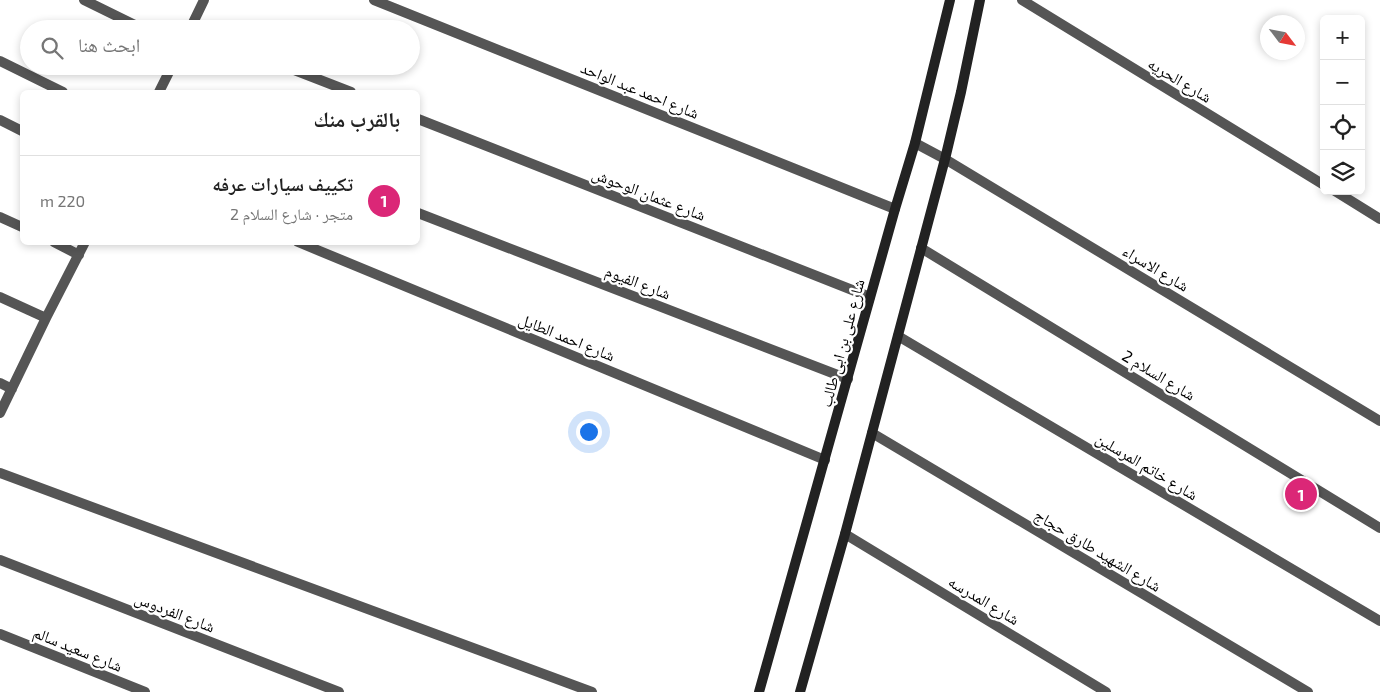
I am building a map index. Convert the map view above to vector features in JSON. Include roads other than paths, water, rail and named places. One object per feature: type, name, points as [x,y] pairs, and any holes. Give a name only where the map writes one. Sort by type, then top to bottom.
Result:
[{"type":"street","points":[[84,0],[125,20]]},
{"type":"street","points":[[194,20],[204,0]]},
{"type":"street","name":"شارع احمد عبد الواحد","points":[[374,0],[895,209]]},
{"type":"street","name":"شارع على بن ابى طالب","points":[[758,692],[915,143],[950,0]]},
{"type":"street","points":[[800,692],[845,534],[945,159],[980,0]]},
{"type":"street","name":"شارع الحريه","points":[[1022,0],[1320,183]]},
{"type":"street","points":[[0,61],[20,71]]},
{"type":"street","points":[[28,75],[59,90]]},
{"type":"street","points":[[160,90],[168,75]]},
{"type":"street","points":[[307,75],[346,90]]},
{"type":"street","points":[[0,120],[20,130]]},
{"type":"street","name":"شارع عثمان الوحوش","points":[[420,120],[870,297]]},
{"type":"street","name":"شارع الاسراء","points":[[915,143],[945,159],[1380,421]]},
{"type":"street","points":[[1341,195],[1380,219]]},
{"type":"street","name":"شارع الفيوم","points":[[420,214],[848,380]]},
{"type":"street","points":[[0,216],[20,227]]},
{"type":"street","points":[[60,245],[79,255]]},
{"type":"street","points":[[0,413],[84,245]]},
{"type":"street","name":"شارع احمد الطايل","points":[[305,245],[825,460]]},
{"type":"street","name":"شارع السلام 2","points":[[921,248],[1380,528]]},
{"type":"street","points":[[0,297],[46,318]]},
{"type":"street","name":"شارع خاتم المرسلين","points":[[898,336],[1380,621]]},
{"type":"street","points":[[0,383],[12,389]]},
{"type":"street","name":"شارع الشهيد طارق حجاج","points":[[872,433],[1308,692]]},
{"type":"street","points":[[0,472],[592,692]]},
{"type":"street","name":"شارع المدرسه","points":[[845,534],[1106,692]]},
{"type":"street","name":"شارع الفردوس","points":[[0,560],[339,692]]},
{"type":"street","name":"شارع سعيد سالم","points":[[0,634],[146,692]]},
{"type":"place","name":"تكييف سيارات عرفه","points":[[1301,494]]}]
